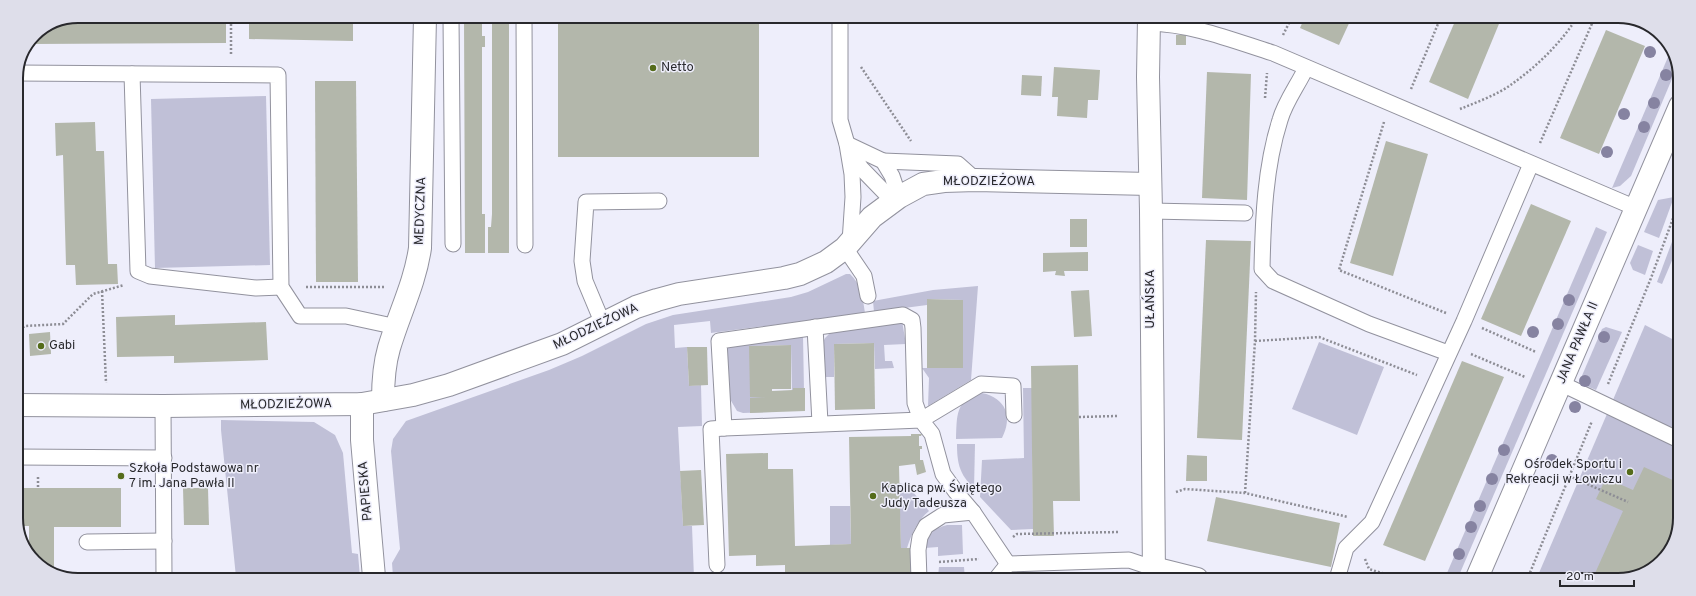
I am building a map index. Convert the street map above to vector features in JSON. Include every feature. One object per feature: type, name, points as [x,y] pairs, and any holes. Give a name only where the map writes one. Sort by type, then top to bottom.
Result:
[{"type":"street","name":"MEDYCZNA","points":[[372,402],[383,385],[389,348],[413,281],[420,248],[425,23]]},
{"type":"street","name":"UŁAŃSKA","points":[[1149,23],[1148,77],[1151,211],[1154,573]]},
{"type":"street","name":"JANA PAWŁA II","points":[[1479,573],[1673,122]]},
{"type":"street","name":"MŁODZIEŻOWA","points":[[23,405],[163,406],[372,402],[413,395],[448,385],[562,344],[636,308],[680,294],[784,278],[800,274],[826,262],[847,245],[872,217],[896,199],[923,184],[944,181],[976,180],[1150,184]]},
{"type":"street","name":"PAPIESKA","points":[[372,402],[362,440],[374,573]]},
{"type":"lane","points":[[451,23],[453,244]]},
{"type":"lane","points":[[524,23],[525,245]]},
{"type":"lane","points":[[840,23],[840,120],[852,174],[854,197],[847,245],[864,276],[869,309]]},
{"type":"lane","points":[[1166,23],[1214,34],[1273,54],[1636,208]]},
{"type":"lane","points":[[1306,68],[1280,119],[1271,161],[1263,224],[1262,269],[1272,281],[1369,324],[1450,349]]},
{"type":"lane","points":[[23,74],[278,75],[282,287],[300,316],[346,316],[397,327]]},
{"type":"lane","points":[[132,74],[138,271],[150,276],[256,288],[282,287]]},
{"type":"lane","points":[[846,144],[883,162],[958,164],[976,180]]},
{"type":"lane","points":[[846,144],[861,168],[896,199]]},
{"type":"lane","points":[[883,162],[892,176],[896,199]]},
{"type":"lane","points":[[1339,573],[1346,548],[1372,522],[1464,321],[1531,164]]},
{"type":"lane","points":[[603,324],[585,282],[582,261],[586,202],[659,201]]},
{"type":"lane","points":[[1151,211],[1245,213]]},
{"type":"lane","points":[[724,428],[719,340],[816,327],[869,309],[903,315],[912,320],[915,403],[921,420],[932,434],[943,474],[973,512],[1008,564]]},
{"type":"lane","points":[[816,327],[820,423]]},
{"type":"lane","points":[[1560,383],[1673,437]]},
{"type":"lane","points":[[717,565],[712,428],[921,420],[981,384],[1013,386],[1014,416]]},
{"type":"lane","points":[[163,406],[164,573]]},
{"type":"lane","points":[[23,457],[164,458]]},
{"type":"lane","points":[[919,573],[918,550],[920,537],[926,526],[943,515],[973,512]]},
{"type":"lane","points":[[86,542],[164,541]]},
{"type":"lane","points":[[1001,573],[1008,564],[1129,560],[1152,573]]},
{"type":"path","points":[[231,23],[231,60]]},
{"type":"path","points":[[1283,36],[1289,23]]},
{"type":"path","points":[[1411,89],[1438,23]]},
{"type":"path","points":[[1460,109],[1485,99],[1512,85],[1566,35],[1574,23]]},
{"type":"path","points":[[1540,143],[1592,23]]},
{"type":"path","points":[[859,64],[911,142]]},
{"type":"path","points":[[1384,122],[1339,270],[1536,352]]},
{"type":"path","points":[[23,327],[63,324],[93,294],[121,285],[133,284],[138,271]]},
{"type":"path","points":[[282,287],[393,287]]},
{"type":"path","points":[[102,291],[106,405]]},
{"type":"path","points":[[1245,494],[1255,341],[1256,296]]},
{"type":"path","points":[[1255,341],[1319,336],[1436,383]]},
{"type":"path","points":[[1450,349],[1525,377]]},
{"type":"path","points":[[1079,417],[1118,416]]},
{"type":"path","points":[[1569,476],[1628,502]]},
{"type":"path","points":[[1171,493],[1185,489],[1245,494],[1372,522]]},
{"type":"path","points":[[938,562],[985,559],[1017,534],[1120,532]]},
{"type":"path","points":[[1364,558],[1369,569],[1382,573]]},
{"type":"shaded area","points":[[1669,56],[1673,76],[1631,176],[1620,186],[1612,188]]},
{"type":"shaded area","points":[[266,96],[270,265],[155,268],[151,99]]},
{"type":"shaded area","points":[[1673,197],[1659,238],[1644,232],[1658,200]]},
{"type":"shaded area","points":[[1596,227],[1607,232],[1460,573],[1447,573]]},
{"type":"shaded area","points":[[1673,239],[1673,258],[1662,284],[1657,282]]},
{"type":"shaded area","points":[[1638,245],[1653,251],[1645,275],[1633,270],[1630,263]]},
{"type":"shaded area","points":[[846,274],[850,274],[857,282],[859,287],[865,313],[711,333],[710,321],[674,325],[675,348],[687,347],[689,386],[701,385],[702,426],[678,427],[683,526],[692,526],[694,573],[393,573],[392,563],[400,549],[391,451],[393,439],[406,421],[549,370],[582,356],[646,324],[673,315],[791,297],[808,292]]},
{"type":"shaded area","points":[[978,286],[971,380],[928,406],[929,378],[922,368],[963,368],[963,300],[928,299],[927,305],[874,312],[873,301],[933,290]]},
{"type":"shaded area","points":[[902,321],[906,344],[884,345],[885,361],[892,361],[894,368],[875,369],[874,343],[834,344],[834,377],[826,377],[822,372],[820,348],[825,338],[831,332]]},
{"type":"shaded area","name":"Ośrodek Sportu i Rekreacji w Łowiczu","points":[[1645,325],[1673,339],[1673,518],[1670,536],[1664,549],[1651,562],[1636,570],[1625,573],[1539,573]]},
{"type":"shaded area","points":[[1606,327],[1622,332],[1596,390],[1584,385],[1581,378],[1602,329]]},
{"type":"shaded area","points":[[803,335],[804,391],[792,396],[791,345],[750,346],[750,397],[772,397],[772,412],[743,413],[737,411],[730,399],[727,344]]},
{"type":"shaded area","points":[[1319,342],[1384,367],[1357,435],[1292,409]]},
{"type":"shaded area","points":[[1023,388],[1032,388],[1033,529],[1011,530],[980,497],[982,460],[1024,458]]},
{"type":"shaded area","points":[[982,393],[997,399],[1005,410],[1007,423],[1002,438],[956,439],[959,410],[962,404],[967,399]]},
{"type":"shaded area","points":[[221,420],[314,422],[335,435],[343,453],[352,553],[358,554],[360,573],[236,573]]},
{"type":"shaded area","points":[[957,444],[975,444],[974,489],[965,479],[960,469]]},
{"type":"shaded area","points":[[899,483],[907,485],[929,511],[915,528],[907,548],[901,548]]},
{"type":"shaded area","points":[[830,506],[850,506],[851,544],[830,545]]},
{"type":"shaded area","points":[[947,525],[962,525],[963,554],[938,556],[938,547],[925,548],[932,533],[938,528]]},
{"type":"shaded area","points":[[939,567],[964,567],[964,573],[938,573]]},
{"type":"building","points":[[78,23],[226,23],[226,43],[35,44],[47,32],[57,27]]},
{"type":"building","points":[[249,23],[353,23],[353,41],[249,39]]},
{"type":"building","points":[[464,23],[482,23],[482,36],[485,36],[485,47],[482,47],[482,214],[485,214],[485,253],[465,253]]},
{"type":"building","points":[[492,23],[509,23],[509,253],[488,253],[488,227],[491,227]]},
{"type":"building","points":[[558,23],[759,23],[759,157],[558,157]]},
{"type":"building","points":[[1302,23],[1349,23],[1339,45],[1300,28]]},
{"type":"building","points":[[1454,23],[1499,23],[1468,99],[1429,82]]},
{"type":"building","points":[[1606,30],[1645,46],[1599,154],[1560,138]]},
{"type":"building","points":[[1176,35],[1186,35],[1186,45],[1176,45]]},
{"type":"building","points":[[1054,67],[1100,70],[1098,100],[1088,100],[1087,118],[1057,116],[1058,97],[1052,97]]},
{"type":"building","points":[[1207,72],[1251,74],[1247,200],[1202,198]]},
{"type":"building","points":[[1022,75],[1042,76],[1041,96],[1021,95]]},
{"type":"building","points":[[315,81],[356,81],[358,282],[316,282]]},
{"type":"building","points":[[95,122],[96,151],[104,151],[108,264],[117,264],[118,284],[76,285],[75,265],[66,265],[63,155],[56,156],[55,123]]},
{"type":"building","points":[[1386,141],[1428,154],[1393,276],[1350,263]]},
{"type":"building","points":[[1531,204],[1571,221],[1521,336],[1481,319]]},
{"type":"building","points":[[1070,219],[1087,219],[1087,247],[1070,247]]},
{"type":"building","points":[[1206,240],[1251,241],[1242,440],[1197,438]]},
{"type":"building","points":[[1088,252],[1088,271],[1064,271],[1065,276],[1055,275],[1056,271],[1043,272],[1043,253]]},
{"type":"building","points":[[1089,290],[1092,336],[1074,337],[1071,291]]},
{"type":"building","points":[[927,299],[963,300],[963,368],[927,368]]},
{"type":"building","points":[[175,315],[175,325],[266,322],[268,360],[174,363],[174,356],[117,357],[116,317]]},
{"type":"building","points":[[50,332],[51,354],[30,356],[29,334]]},
{"type":"building","points":[[874,343],[875,409],[835,410],[834,344]]},
{"type":"building","points":[[791,345],[791,389],[772,389],[772,391],[805,388],[805,411],[750,413],[750,398],[766,398],[750,397],[749,346]]},
{"type":"building","points":[[687,347],[707,347],[708,385],[689,386]]},
{"type":"building","points":[[1462,361],[1504,377],[1425,561],[1383,545]]},
{"type":"building","points":[[1078,365],[1080,501],[1053,501],[1054,536],[1033,536],[1031,366]]},
{"type":"building","points":[[911,434],[922,434],[919,436],[919,446],[922,446],[922,449],[920,449],[920,460],[923,460],[926,472],[917,475],[915,464],[899,466],[901,548],[925,548],[926,573],[785,573],[785,565],[756,566],[756,555],[729,556],[726,454],[768,453],[768,469],[793,469],[795,546],[851,544],[849,437],[911,436]]},
{"type":"building","points":[[1187,455],[1207,456],[1207,481],[1186,481]]},
{"type":"building","points":[[1644,467],[1673,480],[1673,518],[1670,536],[1664,549],[1651,562],[1636,570],[1625,573],[1595,573],[1623,511],[1596,499],[1606,478],[1633,490]]},
{"type":"building","points":[[701,470],[704,525],[683,526],[680,471]]},
{"type":"building","points":[[23,488],[121,488],[121,527],[54,527],[54,568],[39,557],[30,546],[29,526],[24,526]]},
{"type":"building","points":[[183,488],[208,488],[209,525],[184,525]]},
{"type":"building","points":[[1216,497],[1340,523],[1331,567],[1207,541]]},
{"type":"place","name":"Netto","points":[[653,68]]},
{"type":"place","name":"Gabi","points":[[41,346]]},
{"type":"place","name":"Ośrodek Sportu i Rekreacji w Łowiczu","points":[[1630,472]]},
{"type":"place","name":"Szkoła Podstawowa nr 7 im. Jana Pawła II","points":[[121,476]]},
{"type":"place","name":"Kaplica pw. Świętego Judy Tadeusza","points":[[873,496]]}]
